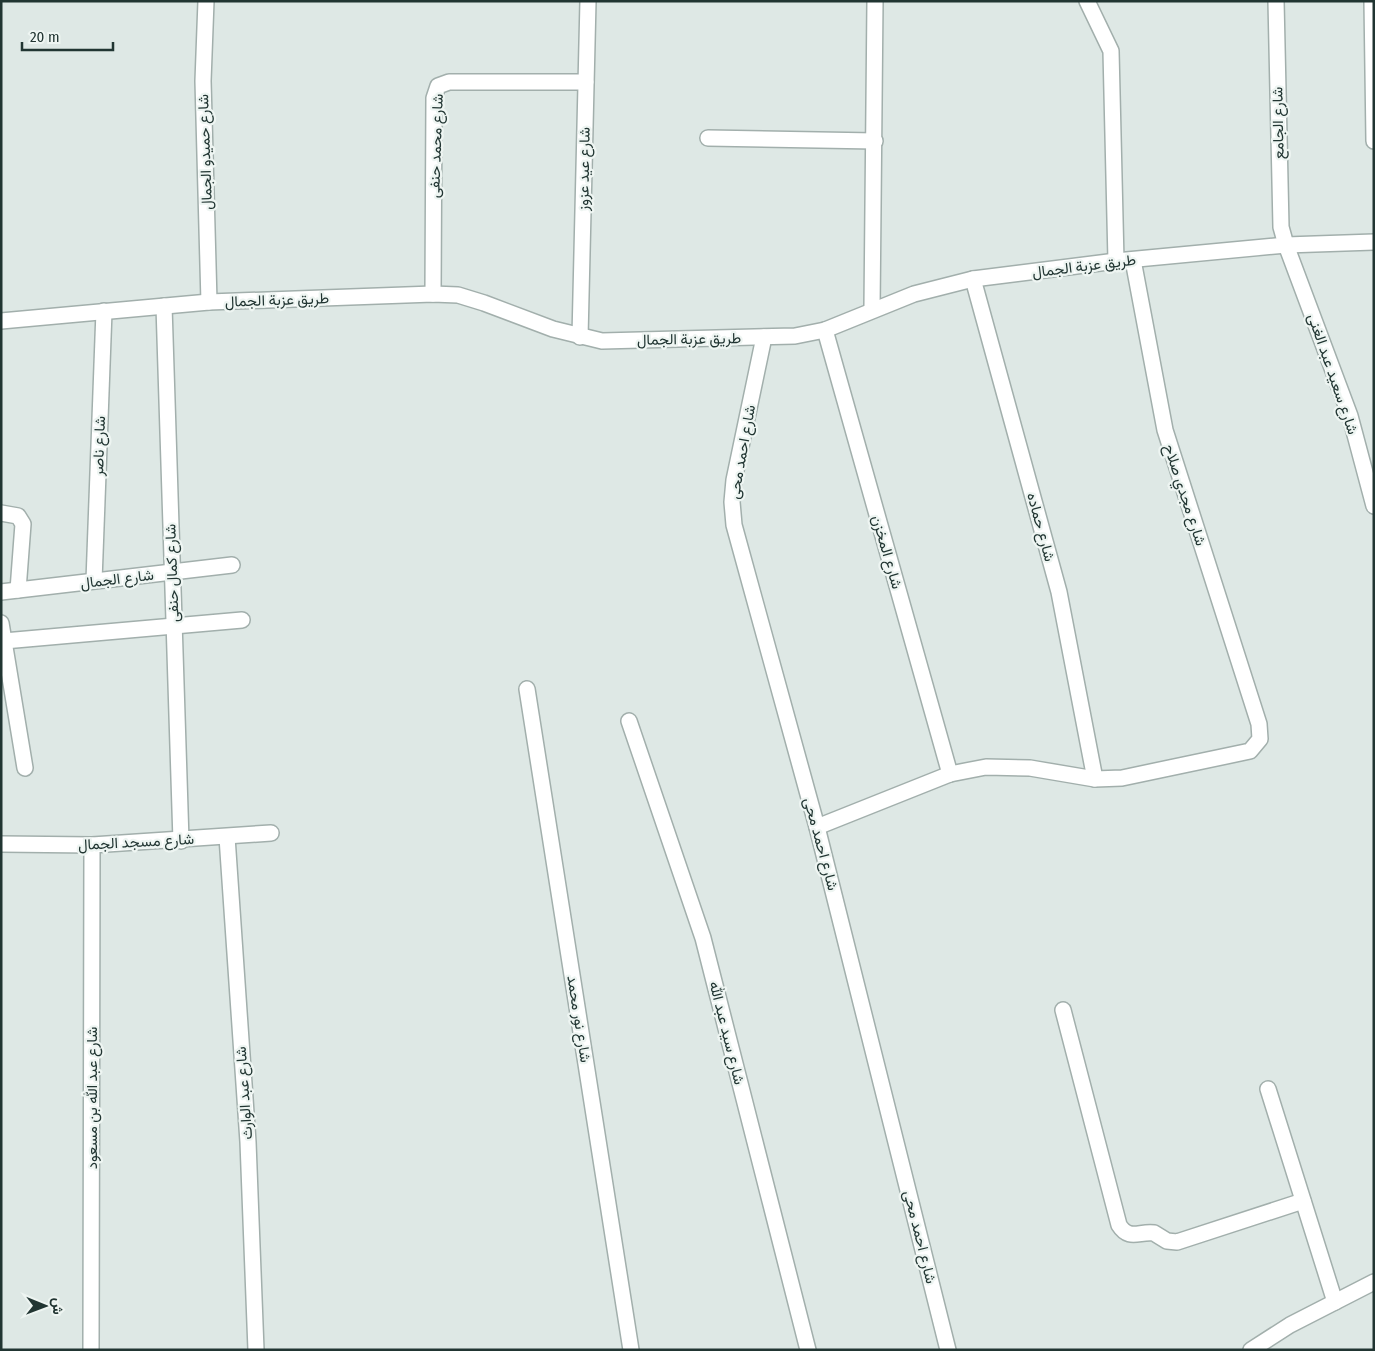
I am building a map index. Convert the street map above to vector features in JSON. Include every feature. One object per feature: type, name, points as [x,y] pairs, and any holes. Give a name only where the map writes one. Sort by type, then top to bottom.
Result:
[{"type":"street","name":"شارع حميدو الجمال","points":[[206,1],[203,81],[209,302]]},
{"type":"street","name":"شارع عيد عزوز","points":[[580,337],[588,1]]},
{"type":"street","points":[[872,309],[875,1]]},
{"type":"street","points":[[1087,1],[1111,51],[1116,261]]},
{"type":"street","name":"شارع الجامع","points":[[1276,1],[1280,206],[1286,244]]},
{"type":"street","points":[[1372,1],[1374,141]]},
{"type":"street","name":"شارع محمد حنفى","points":[[433,294],[434,98],[438,86],[449,82],[586,82]]},
{"type":"street","points":[[708,138],[875,141]]},
{"type":"street","name":"طريق عزبة الجمال","points":[[1,321],[209,302],[433,294],[458,295],[553,329],[602,341],[795,336],[825,330],[856,318],[872,309],[914,294],[973,279],[1116,261],[1286,244],[1374,242]]},
{"type":"street","name":"شارع سعيد عبد الغنى","points":[[1286,244],[1350,416],[1374,506]]},
{"type":"street","name":"شارع مجدي صلاح","points":[[1095,778],[1122,778],[1250,751],[1260,739],[1259,724],[1165,430],[1133,260]]},
{"type":"street","name":"شارع حماده","points":[[973,279],[1059,592],[1095,778]]},
{"type":"street","name":"شارع كمال حنفى","points":[[164,306],[181,841]]},
{"type":"street","name":"شارع ناصر","points":[[94,581],[104,311]]},
{"type":"street","name":"شارع المخزن","points":[[825,330],[950,774]]},
{"type":"street","name":"شارع احمد محى","points":[[764,337],[734,480],[732,502],[734,525],[817,827],[948,1350]]},
{"type":"street","points":[[1,514],[18,516],[23,524],[18,590]]},
{"type":"street","name":"شارع الجمال","points":[[1,592],[232,565]]},
{"type":"street","points":[[4,641],[242,620]]},
{"type":"street","points":[[1,623],[25,768]]},
{"type":"street","name":"شارع نور محمد","points":[[527,689],[631,1350]]},
{"type":"street","name":"شارع سيد عبد الله","points":[[629,721],[703,938],[808,1350]]},
{"type":"street","points":[[817,827],[950,774],[986,767],[1030,768],[1095,778]]},
{"type":"street","name":"شارع مسجد الجمال","points":[[1,844],[92,846],[271,833]]},
{"type":"street","name":"شارع عبد الوارث","points":[[227,837],[248,1142],[256,1350]]},
{"type":"street","name":"شارع عبد الله بن مسعود","points":[[91,1350],[92,846]]},
{"type":"street","points":[[1063,1010],[1118,1225],[1126,1234],[1132,1236],[1154,1233],[1166,1241],[1177,1242],[1303,1201]]},
{"type":"street","points":[[1268,1089],[1335,1302]]},
{"type":"street","points":[[1251,1350],[1290,1325],[1374,1282]]}]
